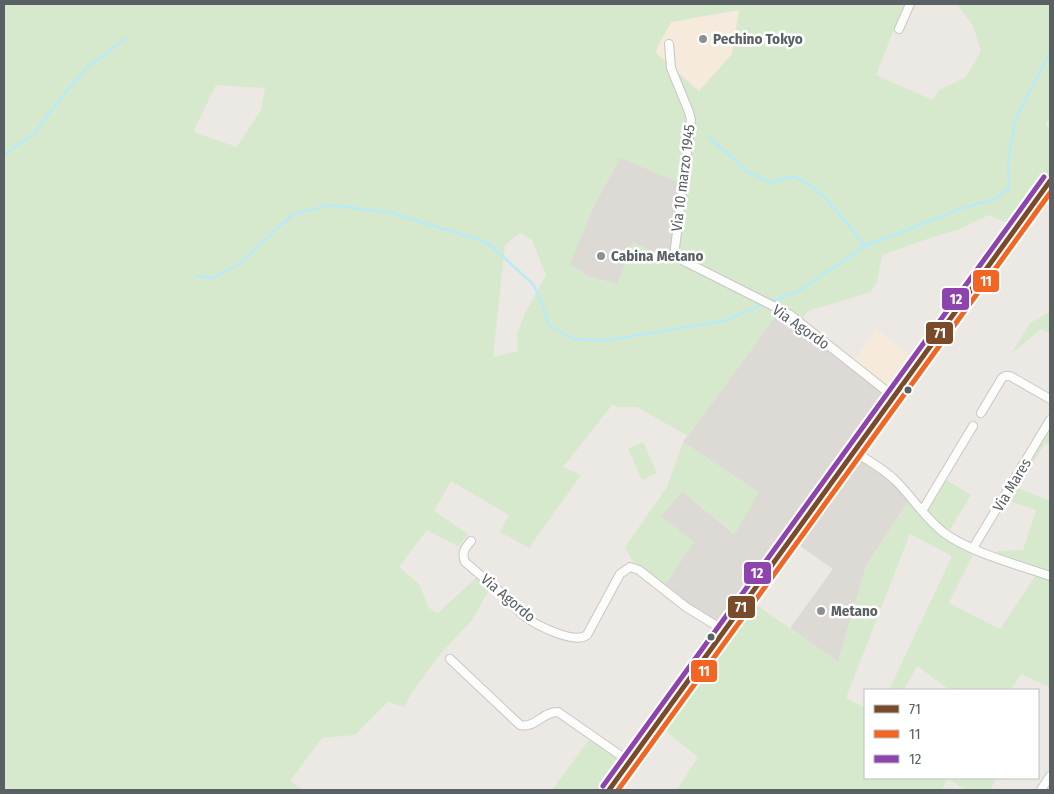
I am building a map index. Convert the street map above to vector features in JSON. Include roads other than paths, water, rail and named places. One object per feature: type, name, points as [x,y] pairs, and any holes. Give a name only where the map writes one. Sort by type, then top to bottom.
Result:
[{"type":"main road","points":[[609,790],[1050,180]]},
{"type":"street","points":[[899,28],[910,4]]},
{"type":"street","name":"Via 10 marzo 1945","points":[[669,44],[671,68],[689,112],[690,120],[674,256]]},
{"type":"street","name":"Via Agordo","points":[[674,256],[789,314],[894,397]]},
{"type":"street","points":[[982,413],[1005,376],[1010,376],[1050,399]]},
{"type":"street","name":"Via Mares","points":[[973,548],[1050,420]]},
{"type":"street","points":[[922,511],[973,426]]},
{"type":"street","points":[[855,452],[884,470],[922,511],[952,539],[1050,576]]},
{"type":"street","name":"Via Agordo","points":[[471,541],[463,555],[466,562],[522,614],[532,621],[565,636],[579,639],[587,636],[620,574],[630,567],[639,570],[686,607],[725,631]]},
{"type":"street","points":[[450,659],[520,725],[527,726],[551,712],[558,712],[630,762]]},
{"type":"street","points":[[1041,790],[1050,776]]},
{"type":"waterway","points":[[4,155],[34,133],[87,68],[126,38]]},
{"type":"waterway","points":[[770,302],[799,291],[865,246],[960,209],[997,198],[1009,188],[1008,163],[1015,120],[1050,52]]},
{"type":"waterway","points":[[709,137],[748,172],[771,183],[788,177],[800,179],[831,205],[865,246]]},
{"type":"waterway","points":[[196,276],[213,278],[239,264],[292,215],[329,205],[393,213],[488,243],[533,284],[541,300],[549,325],[573,339],[609,340],[723,321],[765,304]]},
{"type":"place","name":"Pechino Tokyo","points":[[703,39]]},
{"type":"place","name":"Cabina Metano","points":[[601,256]]},
{"type":"place","name":"Metano","points":[[821,611]]}]
